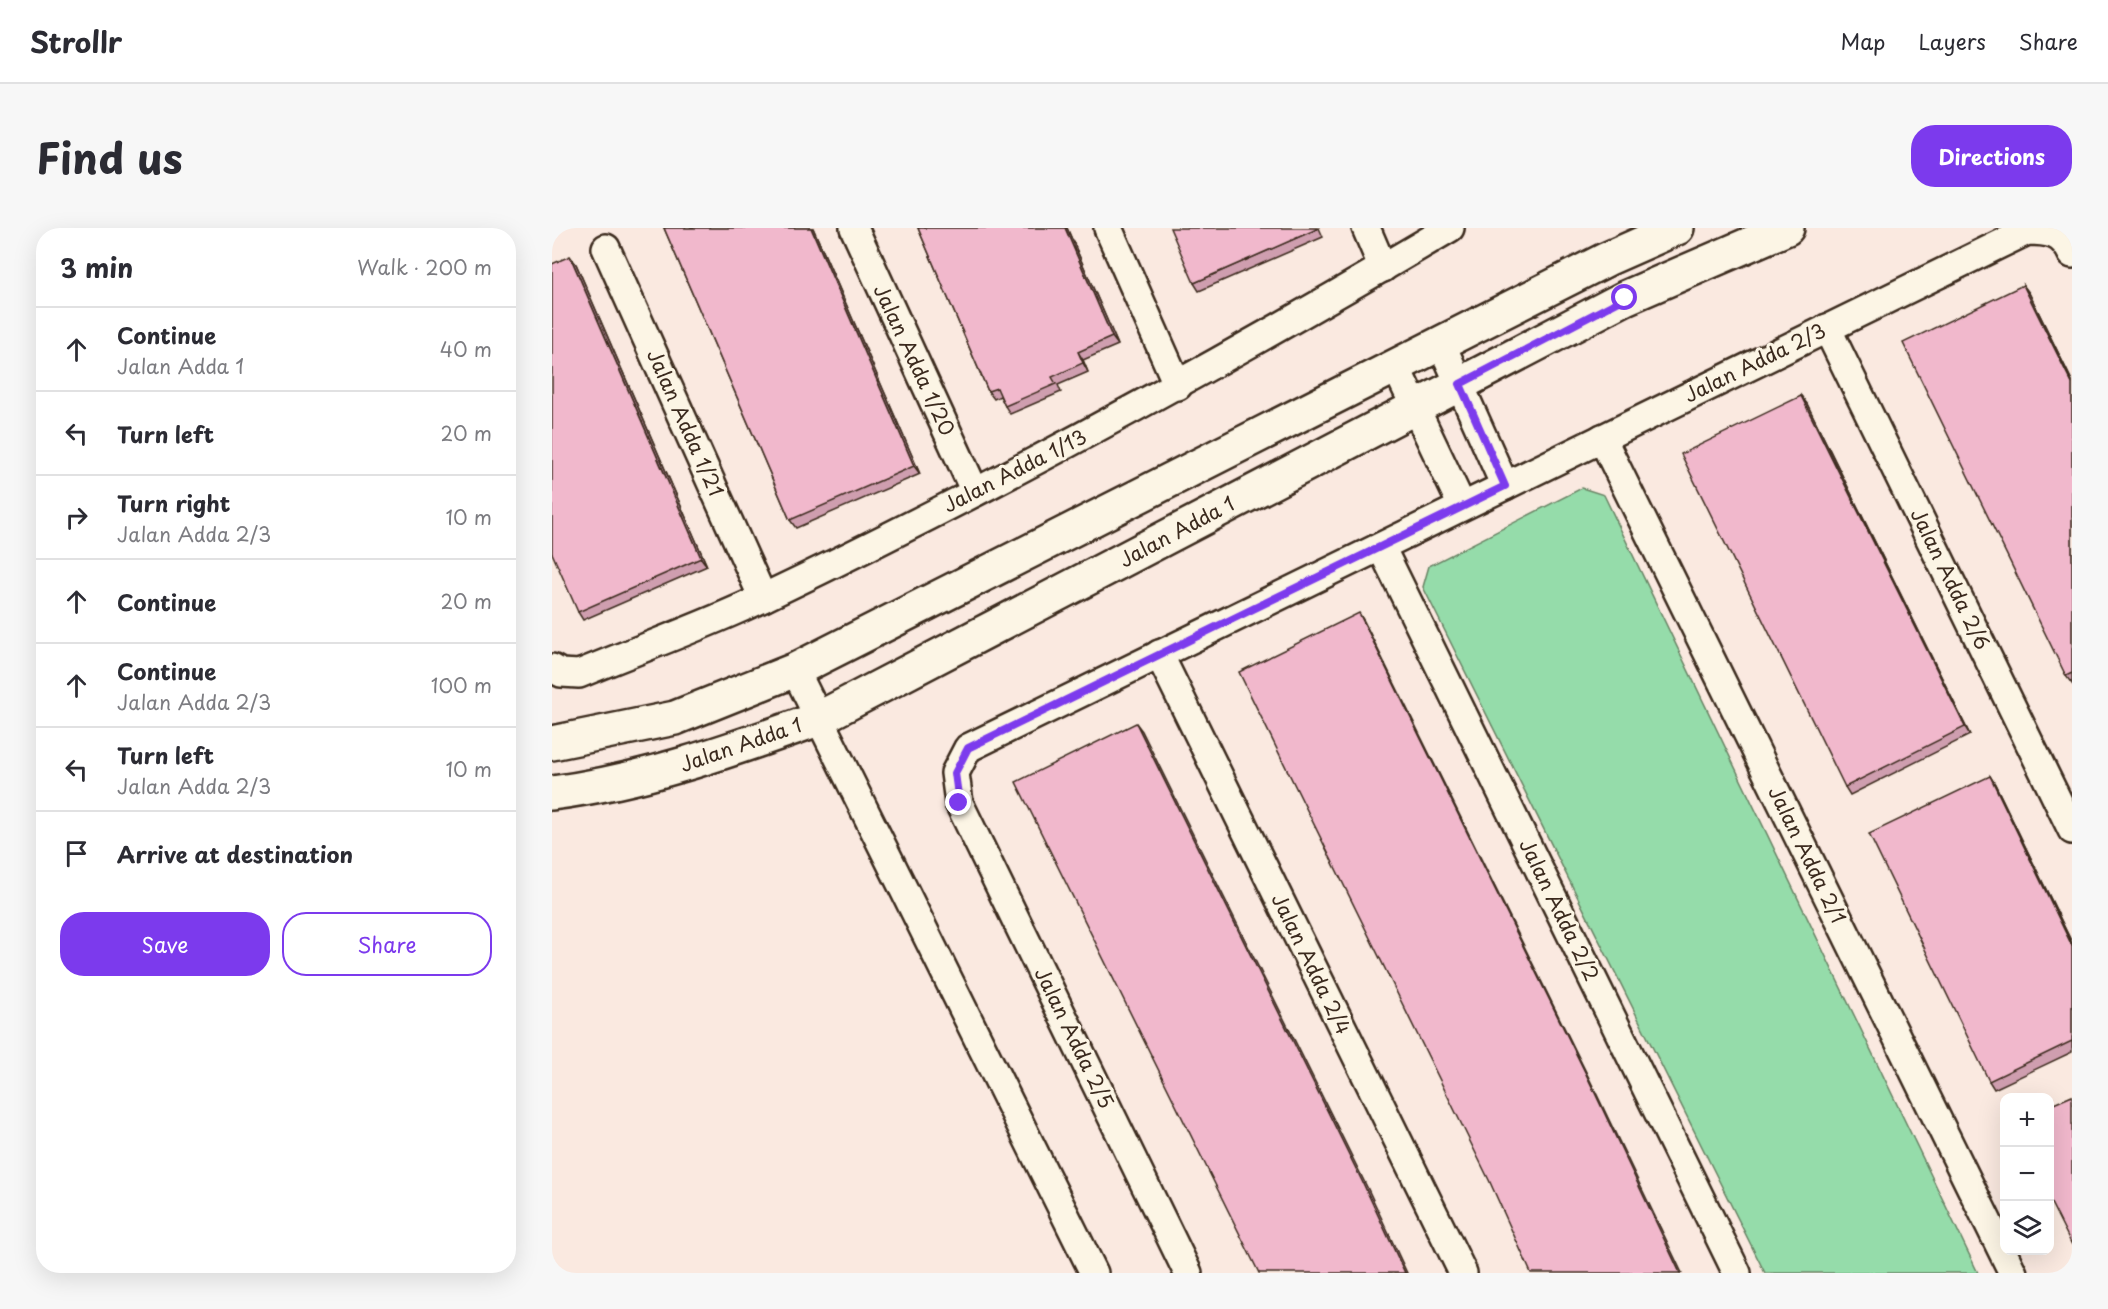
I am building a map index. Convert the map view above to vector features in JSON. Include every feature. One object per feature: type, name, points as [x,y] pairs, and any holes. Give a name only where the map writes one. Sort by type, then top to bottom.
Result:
[{"type":"street","name":"Jalan Adda 1/20","points":[[854,228],[975,492]]},
{"type":"street","points":[[1108,228],[1178,386]]},
{"type":"street","points":[[1366,228],[1383,268]]},
{"type":"street","name":"Jalan Adda 1/13","points":[[556,671],[579,674],[763,598],[975,492],[1178,386],[1450,228]]},
{"type":"street","points":[[552,743],[675,718],[795,670],[1607,259],[1677,228]]},
{"type":"street","name":"Jalan Adda 1","points":[[552,793],[592,788],[692,764],[818,719],[1625,298],[1787,228]]},
{"type":"street","name":"Jalan Adda 2/3","points":[[1381,547],[2028,231],[2051,231],[2067,243],[2072,254]]},
{"type":"street","name":"Jalan Adda 1/21","points":[[606,248],[763,598]]},
{"type":"street","name":"Jalan Adda 2/6","points":[[1827,328],[2072,830]]},
{"type":"street","points":[[1442,343],[1505,486]]},
{"type":"street","points":[[1396,367],[1462,506]]},
{"type":"street","name":"Jalan Adda 2/1","points":[[1602,438],[2013,1273]]},
{"type":"street","points":[[1159,654],[1381,547]]},
{"type":"street","name":"Jalan Adda 2/2","points":[[1381,547],[1737,1273]]},
{"type":"street","name":"Jalan Adda 2/5","points":[[1159,654],[968,748],[955,773],[959,803],[1188,1273]]},
{"type":"street","name":"Jalan Adda 2/4","points":[[1159,654],[1463,1273]]},
{"type":"street","points":[[795,670],[1094,1273]]},
{"type":"green space","points":[[1582,488],[1604,495],[1978,1273],[1765,1273],[1423,587],[1429,566]]},
{"type":"building","points":[[664,228],[811,228],[914,466],[790,520]]},
{"type":"building","points":[[918,228],[1065,228],[1112,337],[1078,352],[1083,363],[1052,377],[1056,384],[1005,406],[997,388],[988,391]]},
{"type":"building","points":[[1170,228],[1317,228],[1317,229],[1194,283]]},
{"type":"building","points":[[570,256],[701,558],[578,612],[552,553],[552,264]]},
{"type":"building","points":[[2023,285],[2072,384],[2072,673],[2066,676],[1903,343]]},
{"type":"building","points":[[1801,396],[1965,727],[1845,787],[1681,454]]},
{"type":"building","points":[[1359,613],[1585,1072],[1680,1273],[1531,1273],[1489,1180],[1239,672]]},
{"type":"building","points":[[1136,723],[1405,1273],[1259,1273],[1016,782]]},
{"type":"building","points":[[1990,776],[2072,946],[2072,1041],[1989,1081],[1869,834]]},
{"type":"building","points":[[2072,1096],[2072,1245],[2054,1209],[2054,1104]]},
{"type":"route","points":[[959,803],[955,773],[968,748],[1505,486],[1460,384],[1625,298]]}]
